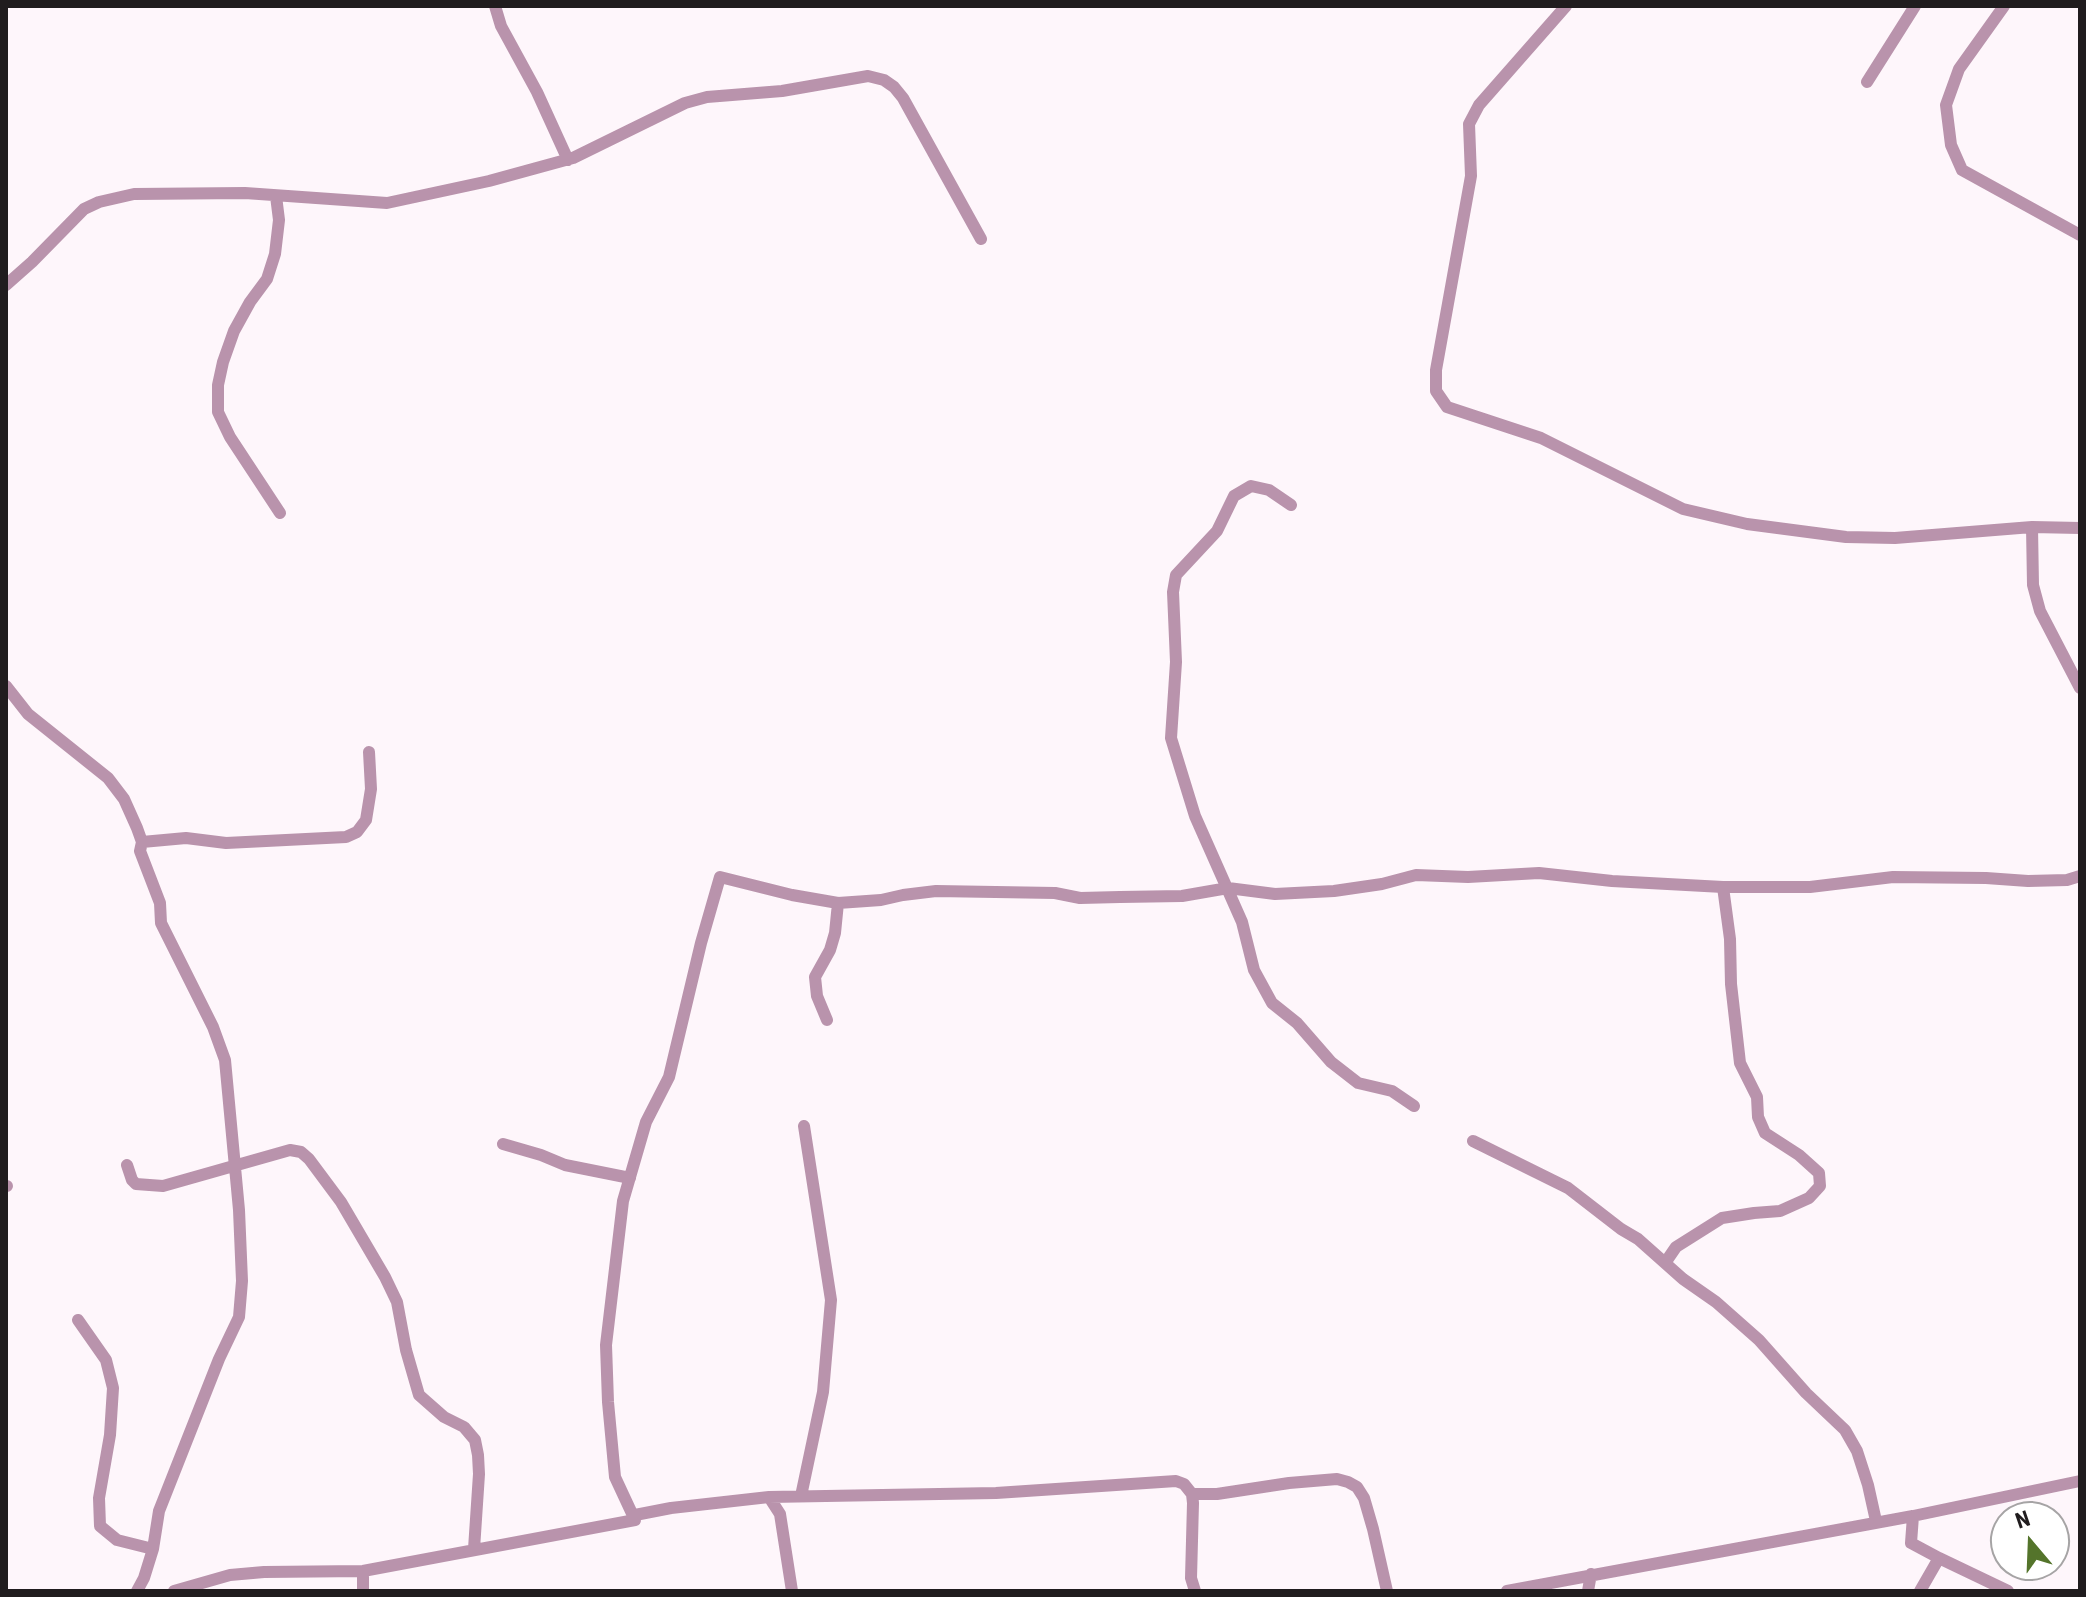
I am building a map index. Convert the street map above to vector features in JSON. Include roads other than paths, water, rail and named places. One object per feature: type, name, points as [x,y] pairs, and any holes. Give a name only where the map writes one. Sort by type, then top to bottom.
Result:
[{"type":"street","points":[[495,6],[501,26],[537,92],[568,160]]},
{"type":"street","points":[[1566,6],[1479,105],[1469,124],[1471,176],[1436,370],[1436,391],[1447,407],[1541,438],[1683,509],[1747,524],[1846,537],[1895,538],[2032,527],[2080,528]]},
{"type":"street","points":[[1867,82],[1915,6]]},
{"type":"street","points":[[2004,6],[1959,69],[1946,105],[1951,145],[1962,170],[2080,235]]},
{"type":"street","points":[[6,285],[84,209],[99,202],[134,194],[245,193],[387,203],[568,160],[685,103],[707,97],[782,91],[868,76],[884,80],[903,98],[981,239]]},
{"type":"street","points":[[276,196],[279,220],[275,254],[267,279],[234,331],[218,385],[218,412],[230,437],[280,513]]},
{"type":"street","points":[[1291,505],[1269,490],[1251,486],[1234,496],[1217,531],[1176,575],[1173,592],[1176,662],[1171,738],[1195,816],[1242,922],[1254,970],[1272,1003],[1297,1023],[1331,1062],[1358,1083],[1392,1091],[1414,1106]]},
{"type":"street","points":[[2032,527],[2033,585],[2040,611],[2080,688]]},
{"type":"street","points":[[6,686],[28,714],[108,778],[124,799],[142,842],[140,851],[160,903],[161,923],[213,1027],[225,1060],[242,1281],[239,1317],[219,1359],[159,1511],[153,1549],[137,1591]]},
{"type":"street","points":[[142,842],[186,838],[226,843],[346,837],[357,832],[366,820],[371,789],[369,752]]},
{"type":"street","points":[[635,1520],[615,1477],[608,1402],[606,1345],[623,1201],[646,1122],[669,1077],[720,877],[838,903],[936,891],[1055,893],[1080,898],[1182,896],[1228,888],[1275,894],[1334,891],[1416,875],[1468,877],[1539,873],[1612,881],[1723,887],[1810,887],[1893,877],[2028,881],[2067,880],[2080,876]]},
{"type":"street","points":[[1665,1263],[1676,1247],[1722,1218],[1780,1211],[1809,1198],[1820,1186],[1819,1173],[1799,1155],[1765,1133],[1758,1117],[1757,1097],[1740,1063],[1723,887]]},
{"type":"street","points":[[827,1020],[817,996],[815,977],[830,950],[838,903]]},
{"type":"street","points":[[780,1514],[796,1496],[823,1392],[831,1300],[804,1126]]},
{"type":"street","points":[[1473,1141],[1568,1188],[1638,1239],[1759,1340],[1806,1393],[1845,1430],[1861,1463],[1876,1521]]},
{"type":"street","points":[[503,1144],[565,1165],[630,1178]]},
{"type":"street","points":[[127,1165],[136,1184],[163,1186],[290,1150],[301,1152],[341,1202],[385,1277],[397,1302],[419,1395],[444,1417],[464,1427],[475,1440],[479,1474],[474,1549]]},
{"type":"street","points":[[78,1320],[106,1360],[113,1388],[110,1435],[99,1498],[100,1526],[117,1540],[153,1549]]},
{"type":"street","points":[[1192,1494],[1217,1494],[1337,1479],[1348,1482],[1357,1487],[1364,1498],[1387,1591]]},
{"type":"street","points":[[635,1520],[635,1515],[671,1508],[769,1497],[996,1493],[1176,1481],[1184,1484],[1192,1494],[1191,1578],[1195,1591]]},
{"type":"street","points":[[1507,1591],[1913,1516],[2080,1481]]},
{"type":"street","points":[[769,1497],[780,1514],[792,1591]]},
{"type":"street","points":[[1913,1516],[1911,1543],[2008,1591]]},
{"type":"street","points":[[174,1591],[230,1575],[363,1571],[635,1520]]},
{"type":"street","points":[[1920,1591],[1939,1558]]},
{"type":"street","points":[[363,1571],[363,1591]]},
{"type":"street","points":[[1588,1591],[1591,1574]]}]
